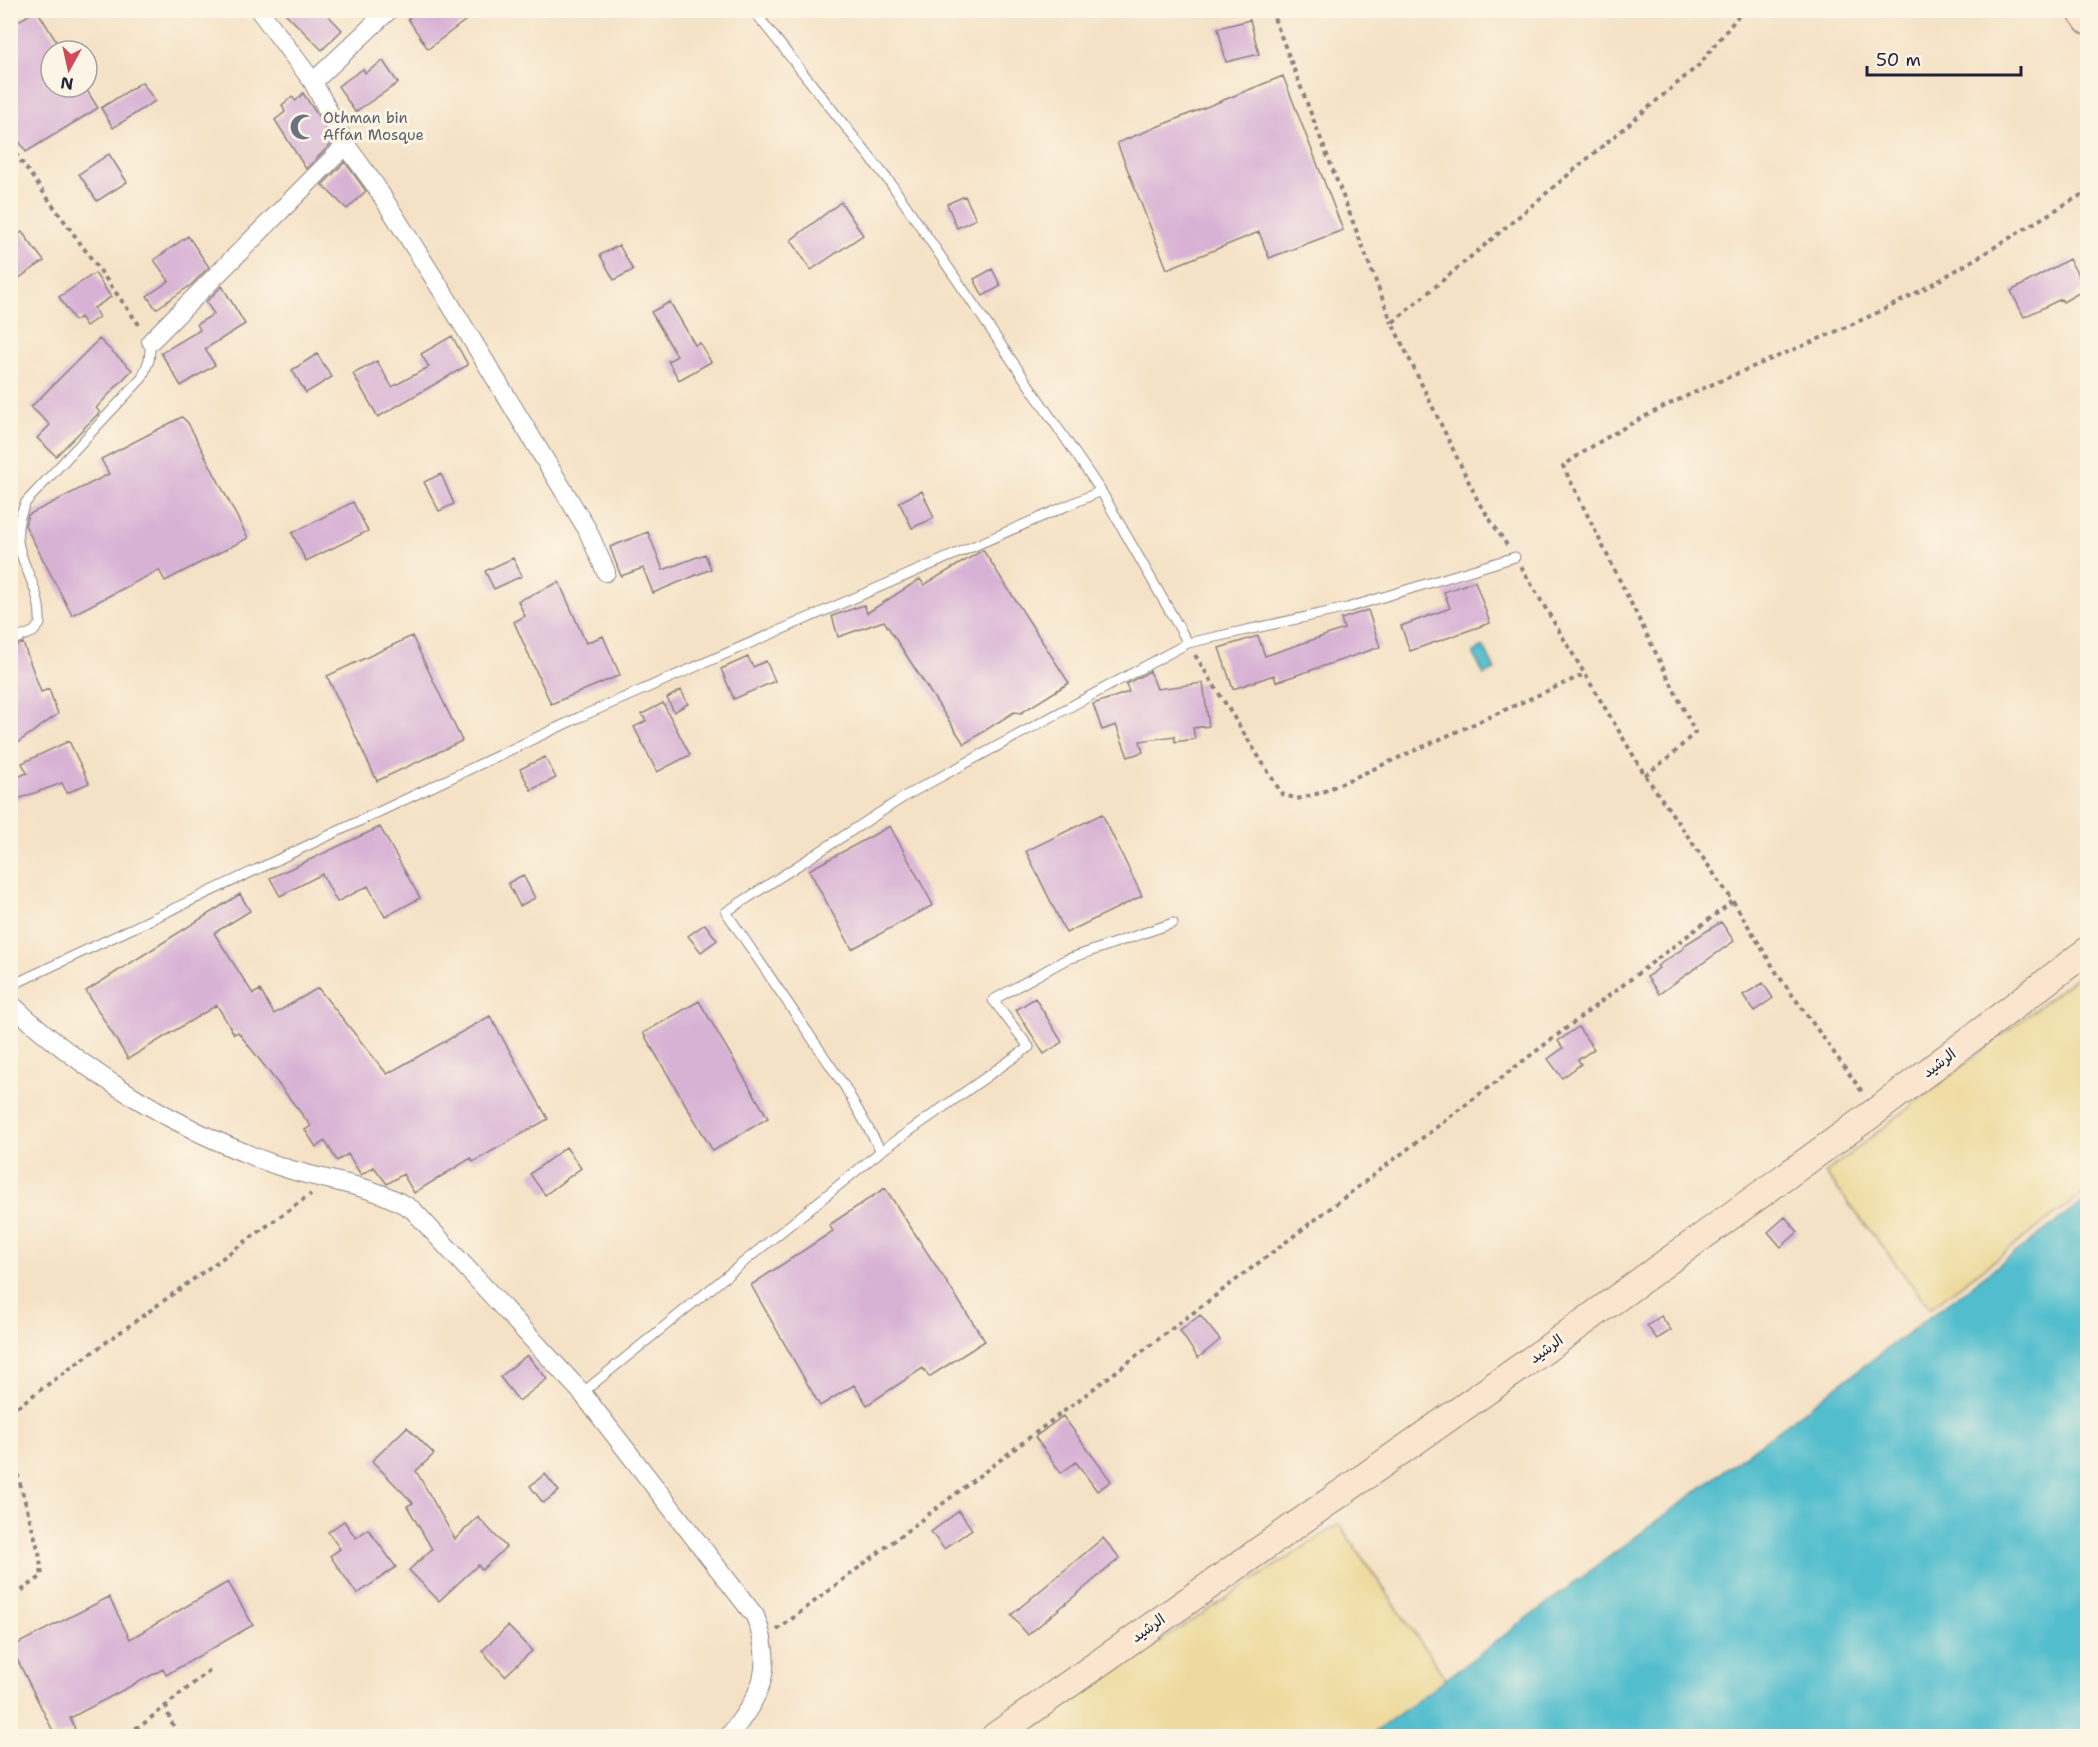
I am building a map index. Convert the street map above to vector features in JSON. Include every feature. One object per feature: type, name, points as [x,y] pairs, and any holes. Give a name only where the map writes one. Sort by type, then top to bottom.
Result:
[{"type":"main road","points":[[2080,10],[2088,21]]},
{"type":"main road","name":"الرشيد","points":[[995,1737],[1545,1350],[1876,1111],[2088,950]]},
{"type":"street","points":[[260,10],[313,82],[346,145],[393,213],[587,529],[606,572]]},
{"type":"street","points":[[313,82],[389,10]]},
{"type":"street","points":[[151,341],[346,145]]},
{"type":"street","points":[[10,1003],[39,1031],[168,1118],[225,1146],[281,1167],[378,1191],[412,1210],[582,1393],[754,1616],[764,1640],[765,1667],[762,1688],[729,1737]]},
{"type":"lane","points":[[753,10],[892,185],[1101,490],[1188,643]]},
{"type":"lane","points":[[10,641],[33,632],[40,624],[41,610],[16,550],[15,519],[26,502],[142,378],[149,360],[151,341]]},
{"type":"lane","points":[[10,986],[582,716],[1101,490]]},
{"type":"lane","points":[[881,1151],[845,1087],[726,912],[907,795],[1188,643],[1347,608],[1515,557]]},
{"type":"lane","points":[[582,1393],[881,1151],[1029,1047],[993,1000],[1065,960],[1173,923]]},
{"type":"path","points":[[1271,10],[1392,323],[1479,503],[1515,557],[1645,775],[1733,901],[1778,975],[1876,1111]]},
{"type":"path","points":[[1392,323],[1699,65],[1743,10]]},
{"type":"path","points":[[10,146],[151,341]]},
{"type":"path","points":[[1645,775],[1670,757],[1695,732],[1563,466],[1601,439],[1724,379],[1899,302],[2088,191]]},
{"type":"path","points":[[1188,643],[1282,794],[1297,799],[1320,794],[1585,674]]},
{"type":"path","points":[[764,1640],[1733,901]]},
{"type":"path","points":[[10,1412],[330,1179]]},
{"type":"path","points":[[10,1458],[14,1462],[39,1552],[42,1576],[10,1599]]},
{"type":"path","points":[[119,1737],[142,1725],[211,1669]]},
{"type":"path","points":[[166,1705],[170,1720],[180,1737]]},
{"type":"sand","points":[[2087,969],[2087,1191],[1930,1308],[1825,1173]]},
{"type":"sand","points":[[1339,1524],[1455,1692],[1396,1736],[1023,1736],[1127,1663]]},
{"type":"water","points":[[1484,647],[1495,670],[1484,675],[1473,652]]},
{"type":"water","points":[[2087,1199],[2087,1736],[1370,1736]]},
{"type":"building","points":[[37,10],[55,39],[39,39],[39,99],[92,99],[98,108],[26,152],[10,127],[10,26]]},
{"type":"building","points":[[282,10],[323,10],[342,30],[322,50]]},
{"type":"building","points":[[421,10],[479,10],[428,49],[408,19]]},
{"type":"building","points":[[1250,20],[1259,54],[1226,62],[1218,28]]},
{"type":"building","points":[[383,61],[398,83],[355,112],[338,86],[363,69],[365,73]]},
{"type":"building","points":[[1283,76],[1343,230],[1269,258],[1259,232],[1167,269],[1117,143]]},
{"type":"building","points":[[142,82],[155,101],[113,128],[101,108]]},
{"type":"building","name":"Othman bin Affan Mosque","points":[[303,93],[329,136],[326,138],[331,144],[306,169],[275,120],[285,112],[282,105],[292,97],[296,101]]},
{"type":"building","points":[[109,154],[127,182],[97,201],[79,174]]},
{"type":"building","points":[[345,162],[366,191],[347,209],[322,185]]},
{"type":"building","points":[[965,196],[976,219],[957,228],[947,204]]},
{"type":"building","points":[[841,202],[863,235],[811,270],[791,240]]},
{"type":"building","points":[[22,232],[44,261],[10,284],[10,240]]},
{"type":"building","points":[[188,236],[209,267],[191,285],[156,309],[147,296],[169,281],[154,260]]},
{"type":"building","points":[[619,245],[633,270],[614,280],[600,255]]},
{"type":"building","points":[[2069,259],[2086,289],[2063,302],[2061,299],[2024,317],[2011,291]]},
{"type":"building","points":[[992,269],[1001,286],[983,296],[974,279]]},
{"type":"building","points":[[95,273],[111,297],[94,308],[99,317],[86,326],[80,317],[75,321],[59,297]]},
{"type":"building","points":[[222,286],[245,324],[205,349],[215,365],[181,386],[161,353],[200,330],[197,324],[214,314],[206,302]]},
{"type":"building","points":[[670,302],[695,345],[700,343],[711,362],[679,380],[668,361],[677,356],[651,312]]},
{"type":"building","points":[[452,336],[468,365],[378,417],[353,374],[377,361],[392,387],[429,367],[421,354]]},
{"type":"building","points":[[99,339],[132,370],[96,408],[100,412],[56,456],[37,438],[50,425],[31,407]]},
{"type":"building","points":[[317,354],[332,377],[306,393],[292,370]]},
{"type":"building","points":[[182,417],[188,423],[248,538],[165,581],[159,570],[72,615],[25,525],[28,515],[109,474],[101,459]]},
{"type":"building","points":[[441,474],[454,504],[439,511],[424,482]]},
{"type":"building","points":[[922,491],[934,518],[912,528],[899,502]]},
{"type":"building","points":[[353,502],[368,531],[306,561],[292,533]]},
{"type":"building","points":[[648,532],[663,570],[705,554],[711,569],[653,593],[643,568],[621,576],[610,547]]},
{"type":"building","points":[[983,550],[1069,683],[1021,713],[1014,712],[964,744],[884,621],[838,637],[832,616],[864,605],[867,613],[920,579],[924,585]]},
{"type":"building","points":[[513,558],[522,576],[494,589],[485,571]]},
{"type":"building","points":[[1475,581],[1490,623],[1410,651],[1401,626],[1450,608],[1444,592]]},
{"type":"building","points":[[559,582],[586,643],[603,636],[620,675],[551,704],[514,622],[525,616],[518,601]]},
{"type":"building","points":[[1368,610],[1380,647],[1276,682],[1274,675],[1233,689],[1219,648],[1258,636],[1265,656],[1344,629],[1341,619]]},
{"type":"building","points":[[412,636],[462,741],[377,781],[327,676]]},
{"type":"building","points":[[23,643],[41,692],[49,689],[58,714],[10,748],[10,648]]},
{"type":"building","points":[[748,657],[753,667],[766,661],[775,681],[734,699],[721,669]]},
{"type":"building","points":[[1150,671],[1157,689],[1203,683],[1209,726],[1193,728],[1195,739],[1175,742],[1174,736],[1140,741],[1143,752],[1128,757],[1116,725],[1102,730],[1093,704],[1129,692],[1126,684]]},
{"type":"building","points":[[681,690],[688,704],[674,712],[667,698]]},
{"type":"building","points":[[663,703],[690,755],[657,772],[634,727],[646,721],[642,714]]},
{"type":"building","points":[[69,741],[89,783],[67,793],[62,783],[10,802],[10,780],[27,773],[22,763]]},
{"type":"building","points":[[545,757],[556,778],[531,790],[520,769]]},
{"type":"building","points":[[1102,814],[1142,896],[1066,933],[1026,851]]},
{"type":"building","points":[[890,826],[933,905],[852,949],[809,870]]},
{"type":"building","points":[[380,827],[420,898],[385,917],[368,886],[337,902],[322,874],[280,896],[270,878]]},
{"type":"building","points":[[523,875],[535,898],[520,906],[508,883]]},
{"type":"building","points":[[240,894],[250,911],[214,933],[253,994],[260,990],[274,1014],[318,988],[387,1074],[490,1016],[548,1119],[473,1162],[471,1158],[414,1193],[403,1174],[387,1184],[374,1167],[361,1175],[348,1154],[337,1161],[325,1141],[316,1147],[305,1130],[311,1126],[238,1032],[234,1034],[217,1005],[128,1059],[86,991]]},
{"type":"building","points":[[1721,922],[1734,941],[1659,994],[1647,977],[1659,968],[1657,966],[1684,948],[1683,946]]},
{"type":"building","points":[[705,924],[717,940],[701,952],[688,936]]},
{"type":"building","points":[[1763,983],[1773,998],[1754,1011],[1743,995]]},
{"type":"building","points":[[1035,998],[1062,1042],[1044,1054],[1016,1010]]},
{"type":"building","points":[[699,1001],[768,1118],[713,1151],[643,1033]]},
{"type":"building","points":[[1578,1027],[1594,1049],[1578,1060],[1581,1064],[1562,1078],[1548,1059],[1563,1048],[1558,1041]]},
{"type":"building","points":[[566,1147],[581,1168],[545,1195],[530,1174]]},
{"type":"building","points":[[885,1188],[985,1341],[929,1377],[923,1368],[867,1405],[854,1385],[820,1406],[751,1285],[833,1231],[829,1225]]},
{"type":"building","points":[[1785,1217],[1798,1232],[1781,1247],[1768,1232]]},
{"type":"building","points":[[1200,1315],[1220,1340],[1198,1358],[1180,1331]]},
{"type":"building","points":[[1661,1316],[1671,1330],[1657,1339],[1647,1326]]},
{"type":"building","points":[[527,1355],[547,1379],[519,1401],[500,1377]]},
{"type":"building","points":[[1063,1416],[1111,1481],[1097,1491],[1076,1462],[1061,1473],[1035,1437]]},
{"type":"building","points":[[407,1427],[434,1454],[416,1471],[455,1539],[478,1517],[506,1547],[482,1570],[478,1565],[439,1601],[409,1570],[432,1549],[407,1506],[413,1503],[372,1461]]},
{"type":"building","points":[[545,1474],[559,1491],[543,1503],[530,1486]]},
{"type":"building","points":[[959,1511],[972,1529],[944,1549],[931,1532]]},
{"type":"building","points":[[344,1521],[356,1538],[368,1529],[396,1567],[357,1594],[330,1556],[340,1549],[328,1532]]},
{"type":"building","points":[[1103,1538],[1120,1558],[1028,1635],[1011,1615]]},
{"type":"building","points":[[228,1582],[253,1625],[166,1675],[163,1669],[70,1718],[75,1729],[56,1737],[11,1647],[109,1597],[130,1639]]},
{"type":"building","points":[[508,1626],[532,1651],[505,1676],[482,1651]]},
{"type":"place","name":"Othman bin Affan Mosque","points":[[303,127]]}]
